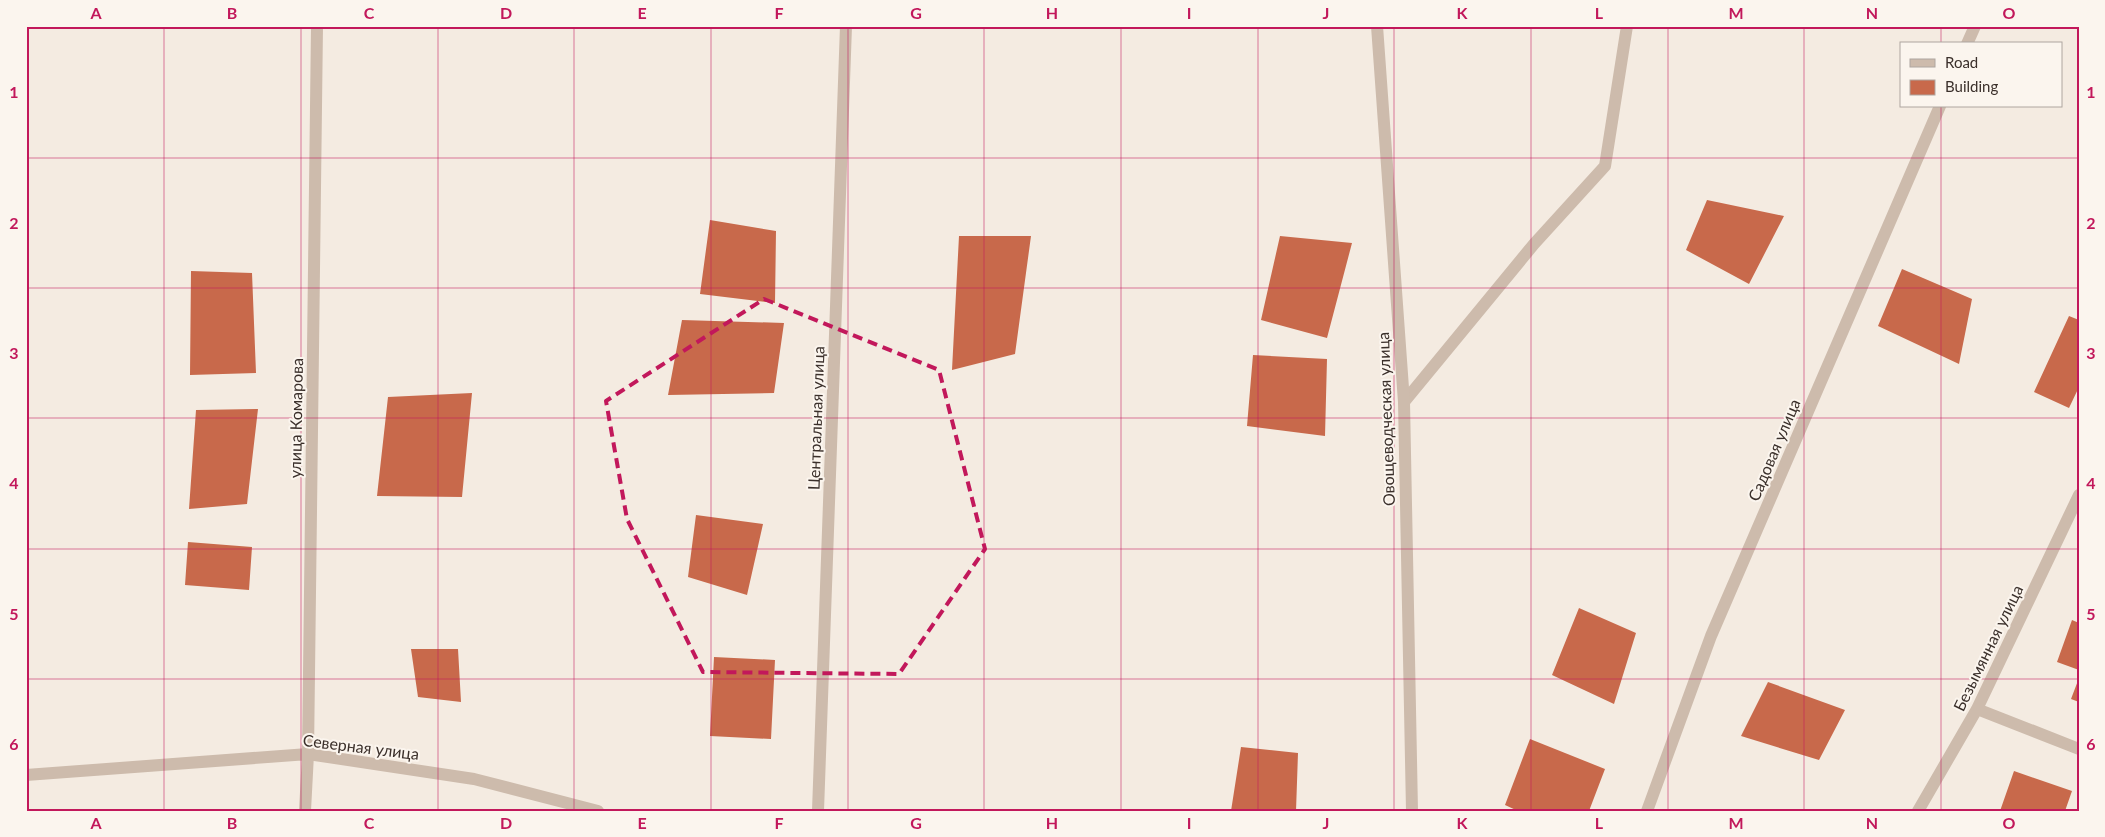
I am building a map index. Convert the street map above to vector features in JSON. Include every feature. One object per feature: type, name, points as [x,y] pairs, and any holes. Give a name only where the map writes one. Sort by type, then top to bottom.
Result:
[{"type":"street","name":"улица Комарова","points":[[305,811],[308,754],[317,26]]},
{"type":"street","name":"Центральная улица","points":[[818,811],[846,26]]},
{"type":"street","name":"Овощеводческая улица","points":[[1377,26],[1404,402],[1412,811]]},
{"type":"street","points":[[1404,402],[1534,244],[1605,166],[1627,26]]},
{"type":"street","points":[[1968,42],[1975,26]]},
{"type":"street","name":"Садовая улица","points":[[1647,811],[1711,636],[1939,108]]},
{"type":"street","name":"Безымянная улица","points":[[1918,811],[1978,709],[2079,495]]},
{"type":"street","points":[[1978,709],[2079,749]]},
{"type":"street","name":"Северная улица","points":[[26,775],[308,754],[474,779],[598,811]]},
{"type":"highlighted area","points":[[764,299],[939,370],[985,549],[899,674],[703,672],[627,519],[606,401]]},
{"type":"building","points":[[1707,200],[1784,216],[1749,284],[1686,250]]},
{"type":"building","points":[[710,220],[776,231],[775,303],[700,294]]},
{"type":"building","points":[[959,236],[1031,236],[1015,354],[952,370]]},
{"type":"building","points":[[1280,236],[1352,243],[1327,338],[1261,320]]},
{"type":"building","points":[[1902,269],[1972,299],[1959,364],[1878,326]]},
{"type":"building","points":[[191,271],[252,273],[256,373],[190,375]]},
{"type":"building","points":[[2069,316],[2079,320],[2079,387],[2069,408],[2034,392]]},
{"type":"building","points":[[682,320],[784,323],[774,393],[668,395]]},
{"type":"building","points":[[1253,355],[1327,359],[1325,436],[1247,426]]},
{"type":"building","points":[[472,393],[462,497],[377,496],[388,397]]},
{"type":"building","points":[[258,409],[247,504],[189,509],[196,410]]},
{"type":"building","points":[[696,515],[763,524],[747,595],[688,577]]},
{"type":"building","points":[[188,542],[252,547],[249,590],[185,585]]},
{"type":"building","points":[[1579,608],[1636,633],[1614,704],[1552,675]]},
{"type":"building","points":[[2072,620],[2079,623],[2079,670],[2057,662]]},
{"type":"building","points":[[411,649],[458,649],[461,702],[418,697]]},
{"type":"building","points":[[714,657],[775,660],[771,739],[710,736]]},
{"type":"building","points":[[2079,678],[2079,702],[2071,699]]},
{"type":"building","points":[[1768,682],[1845,710],[1819,760],[1741,736]]},
{"type":"building","points":[[1530,739],[1605,769],[1589,811],[1518,811],[1505,805]]},
{"type":"building","points":[[1241,747],[1298,753],[1296,811],[1231,811]]},
{"type":"building","points":[[2014,771],[2072,791],[2065,811],[2000,811]]}]
